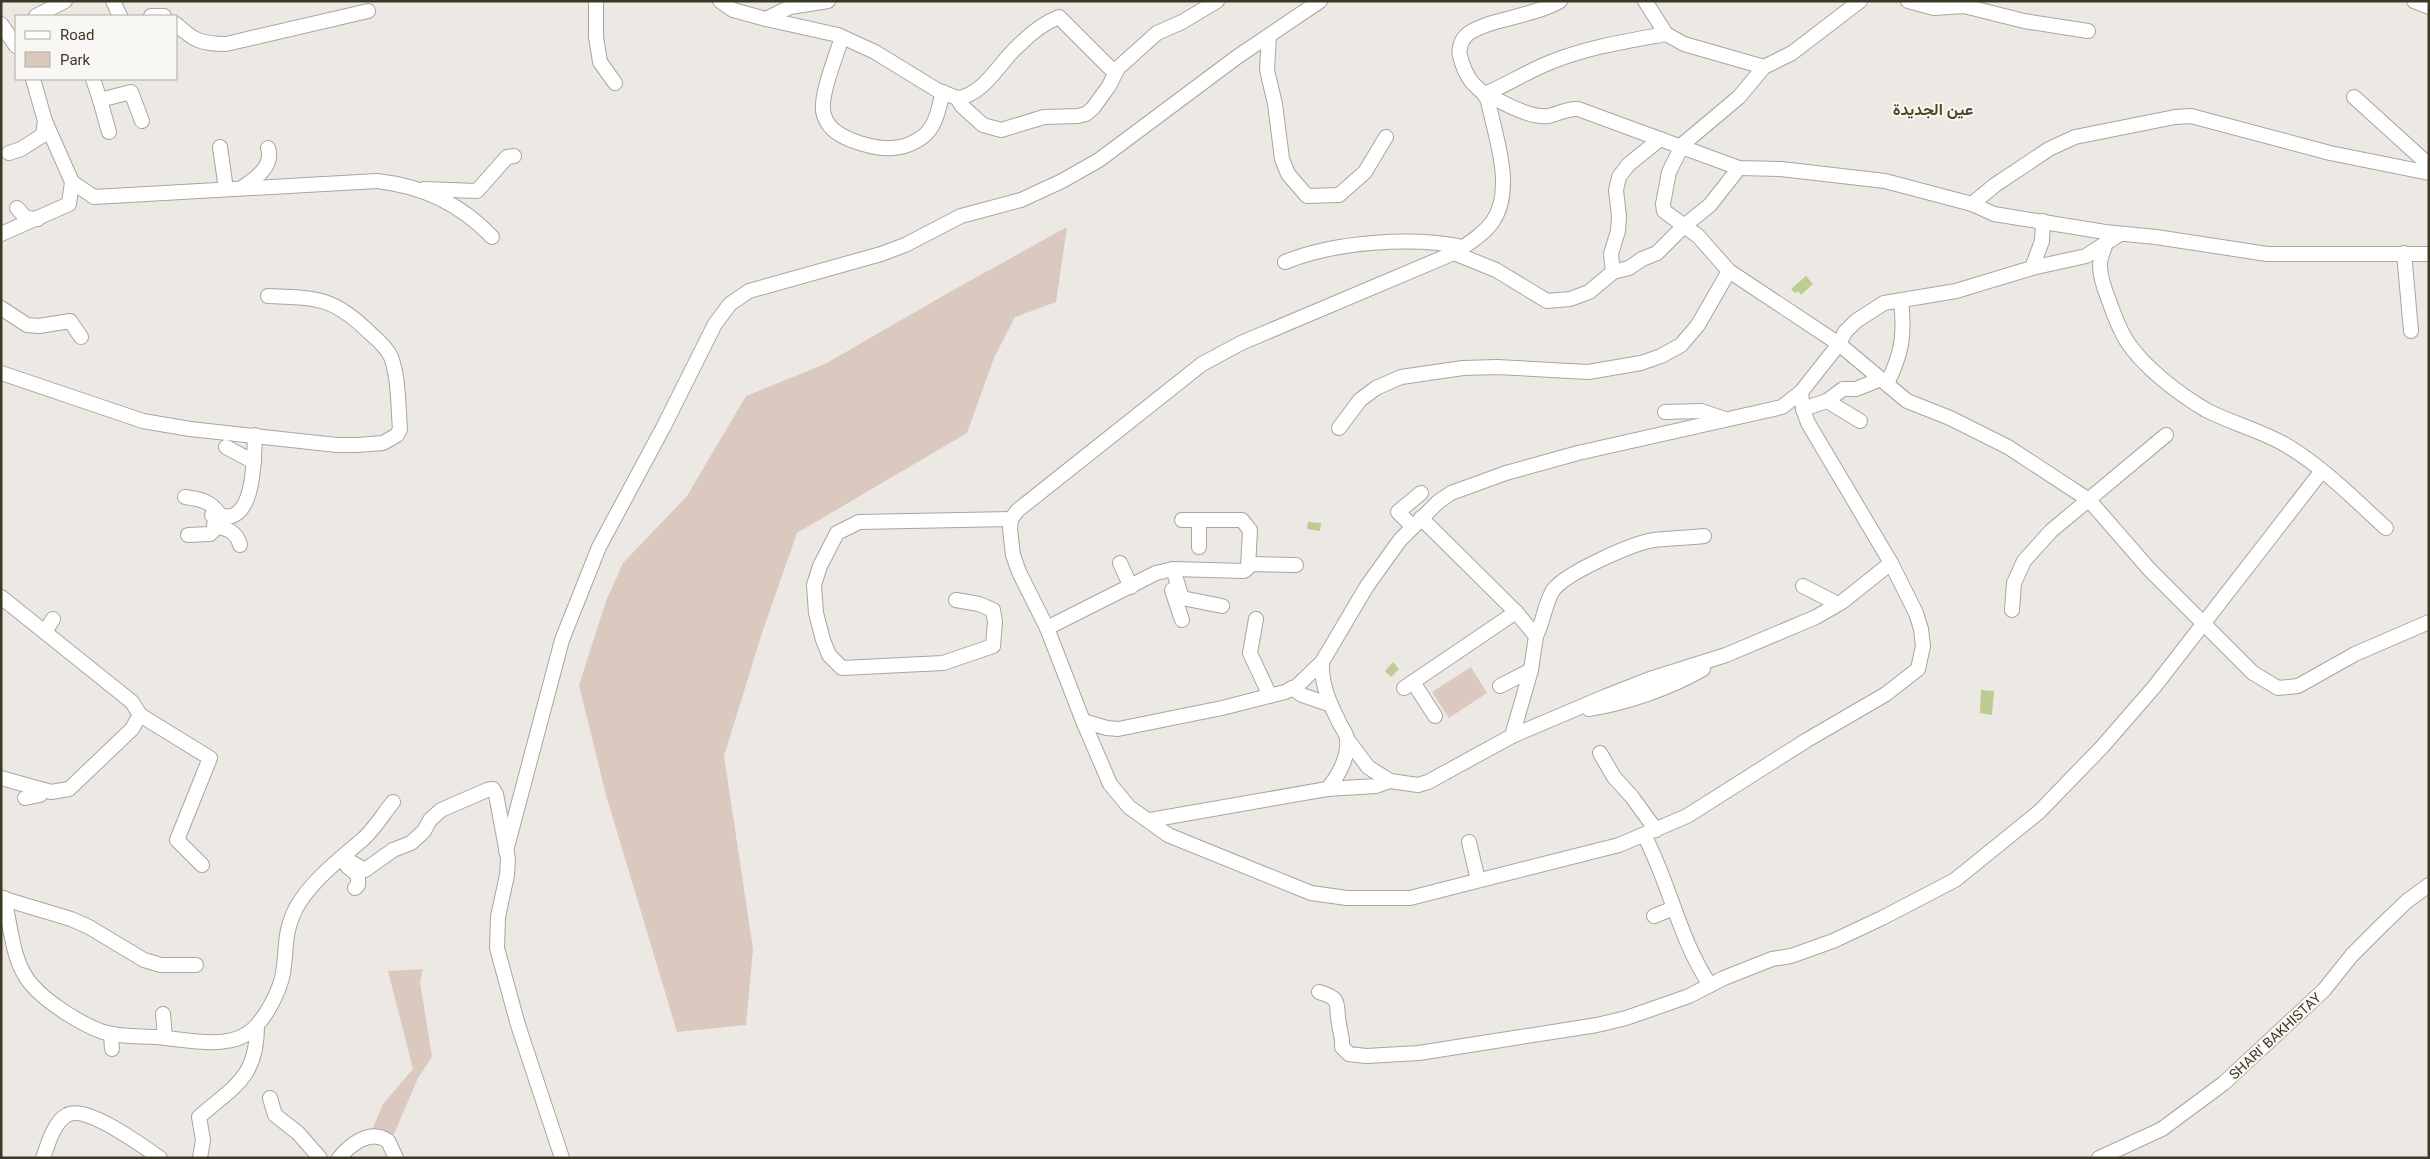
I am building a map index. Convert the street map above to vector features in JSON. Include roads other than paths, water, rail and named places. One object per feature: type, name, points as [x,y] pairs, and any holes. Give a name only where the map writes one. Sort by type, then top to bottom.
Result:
[{"type":"street","points":[[38,15],[65,1]]},
{"type":"street","points":[[113,1],[120,15]]},
{"type":"street","points":[[596,1],[596,37],[600,62],[615,83]]},
{"type":"street","points":[[720,1],[734,10],[842,37],[875,52],[943,92],[957,98],[965,97],[976,89],[1017,46],[1046,22],[1059,17],[1115,73]]},
{"type":"street","points":[[766,19],[790,6],[828,1]]},
{"type":"street","points":[[957,98],[962,106],[982,125],[1001,130],[1044,117],[1086,114],[1093,108],[1109,86],[1115,73],[1157,33],[1182,22],[1217,1]]},
{"type":"street","points":[[506,851],[562,640],[599,547],[664,426],[715,324],[730,304],[749,291],[881,254],[905,245],[961,216],[1021,200],[1062,181],[1099,160],[1214,73],[1320,1]]},
{"type":"street","points":[[1560,1],[1533,13],[1470,33],[1464,38],[1459,54],[1463,65],[1471,80],[1485,94],[1535,115],[1546,116],[1572,108],[1578,109],[1738,168],[1781,169],[1885,181],[1972,204],[1994,214],[2120,234],[2156,237],[2267,254],[2429,254]]},
{"type":"street","points":[[1645,1],[1666,34],[1684,44],[1764,67]]},
{"type":"street","points":[[1860,1],[1792,53],[1764,67],[1739,96],[1695,132],[1681,148],[1669,172],[1663,204],[1667,215],[1698,236],[1729,271],[1839,344],[1906,400],[1950,418],[2008,447],[2089,500],[2149,569],[2203,624],[2253,673],[2278,688],[2298,686],[2355,654],[2429,622]]},
{"type":"street","points":[[1908,1],[1934,8],[1964,6],[2024,21],[2088,31]]},
{"type":"street","points":[[2414,1],[2429,8]]},
{"type":"street","points":[[178,26],[195,40],[212,44],[226,44],[368,11]]},
{"type":"street","points":[[8,27],[15,44]]},
{"type":"street","points":[[1485,94],[1511,83],[1533,69],[1566,56],[1594,47],[1666,34]]},
{"type":"street","points":[[1269,36],[1267,70],[1275,104],[1282,159],[1288,174],[1307,196],[1339,195],[1365,172],[1386,137]]},
{"type":"street","points":[[842,37],[823,105],[827,122],[840,135],[872,148],[890,149],[907,145],[921,137],[932,127],[943,92]]},
{"type":"street","points":[[33,80],[45,121],[72,182],[69,204]]},
{"type":"street","points":[[93,80],[109,132]]},
{"type":"street","points":[[100,100],[131,92],[142,121]]},
{"type":"street","points":[[1485,94],[1500,159],[1502,184],[1500,206],[1493,221],[1483,232],[1459,250],[1241,343],[1202,364],[1018,510],[1011,519],[1010,542],[1013,555],[1047,628],[1110,784],[1129,807],[1168,834],[1311,893],[1329,897],[1386,900],[1410,898],[1619,846],[1709,804],[1800,744],[1886,694],[1918,669],[1923,646],[1922,629],[1891,564],[1808,423],[1800,392]]},
{"type":"street","points":[[2354,97],[2429,165]]},
{"type":"street","points":[[1972,204],[1995,185],[2058,145],[2075,138],[2175,116],[2200,118],[2330,153],[2429,173]]},
{"type":"street","points":[[9,153],[21,149],[43,135],[45,121]]},
{"type":"street","points":[[1613,272],[1611,254],[1618,231],[1619,216],[1616,190],[1619,177],[1628,165],[1660,139]]},
{"type":"street","points":[[220,148],[226,189]]},
{"type":"street","points":[[242,188],[256,178],[267,165],[270,158],[268,148]]},
{"type":"street","points":[[1,234],[69,204],[94,197],[377,181],[419,190],[477,191],[507,156],[514,156]]},
{"type":"street","points":[[1285,262],[1334,249],[1385,243],[1445,243],[1496,270],[1547,301],[1570,300],[1589,292],[1613,272],[1629,268],[1642,259],[1657,253],[1684,226],[1710,205],[1738,168]]},
{"type":"street","points":[[72,182],[94,197]]},
{"type":"street","points":[[419,190],[458,207],[474,218],[492,238]]},
{"type":"street","points":[[17,208],[26,218],[38,218]]},
{"type":"street","points":[[2032,268],[2042,241],[2043,221]]},
{"type":"street","points":[[1083,721],[1118,729],[1270,696],[1292,688],[1322,662],[1367,586],[1400,540],[1450,492],[1578,453],[1782,407],[1800,392],[1839,344],[1845,332],[1872,310],[1884,303],[1956,291],[2032,268],[2086,256],[2120,234]]},
{"type":"street","points":[[2106,243],[2100,265],[2103,284],[2114,315],[2127,341],[2156,373],[2182,394],[2205,409],[2233,423],[2278,440],[2321,472],[2386,528]]},
{"type":"street","points":[[2404,253],[2411,331]]},
{"type":"street","points":[[1339,428],[1360,400],[1376,388],[1401,377],[1464,368],[1497,367],[1588,372],[1641,363],[1661,356],[1681,344],[1698,325],[1729,271]]},
{"type":"street","points":[[1,374],[143,421],[190,429],[337,445],[371,445],[390,440],[397,435],[400,429],[394,368],[384,346],[357,321],[328,302],[314,298],[268,296]]},
{"type":"street","points":[[1803,409],[1827,401],[1843,390],[1856,389],[1884,382],[1899,354],[1903,337],[1901,301]]},
{"type":"street","points":[[1,308],[27,325],[48,325],[70,321],[81,337]]},
{"type":"street","points":[[1827,401],[1860,420]]},
{"type":"street","points":[[1664,412],[1701,411],[1725,419]]},
{"type":"street","points":[[216,518],[231,516],[240,511],[246,502],[254,462],[255,435]]},
{"type":"street","points":[[2012,610],[2014,583],[2024,561],[2051,531],[2166,435]]},
{"type":"street","points":[[226,447],[254,462]]},
{"type":"street","points":[[1319,992],[1333,996],[1336,1001],[1339,1025],[1343,1033],[1342,1047],[1349,1054],[1366,1056],[1419,1053],[1477,1046],[1597,1025],[1626,1018],[1666,1005],[1772,959],[1790,956],[1833,941],[1882,918],[1955,880],[2038,812],[2102,747],[2155,686],[2321,472]]},
{"type":"street","points":[[1421,493],[1398,512],[1417,523],[1516,612],[1536,636]]},
{"type":"street","points":[[184,497],[203,499],[216,509],[216,518],[210,534],[188,535]]},
{"type":"street","points":[[216,518],[235,534],[240,545]]},
{"type":"street","points":[[956,600],[979,604],[993,610],[995,622],[993,646],[943,663],[842,668],[829,655],[823,640],[816,613],[814,584],[820,566],[837,533],[859,522],[1011,519]]},
{"type":"street","points":[[1047,628],[1169,570],[1244,571],[1249,564],[1250,530],[1242,520],[1182,520]]},
{"type":"street","points":[[1199,520],[1199,547]]},
{"type":"street","points":[[1512,736],[1531,670],[1536,636],[1544,620],[1546,605],[1554,590],[1568,578],[1590,564],[1652,540],[1704,536]]},
{"type":"street","points":[[1120,563],[1131,587]]},
{"type":"street","points":[[1249,564],[1296,564]]},
{"type":"street","points":[[1322,662],[1322,678],[1331,705],[1348,739],[1368,767],[1390,781],[1418,785],[1428,782],[1512,736],[1650,679],[1726,655],[1816,617],[1838,604],[1891,564]]},
{"type":"street","points":[[1169,570],[1182,598],[1222,606]]},
{"type":"street","points":[[1169,570],[1182,620]]},
{"type":"street","points":[[1803,586],[1838,604]]},
{"type":"street","points":[[1,597],[132,702],[140,714],[210,758],[177,840],[202,865]]},
{"type":"street","points":[[1435,716],[1408,685],[1516,612]]},
{"type":"street","points":[[45,632],[53,619]]},
{"type":"street","points":[[1256,619],[1250,654],[1270,696]]},
{"type":"street","points":[[1500,686],[1531,670]]},
{"type":"street","points":[[1292,688],[1302,695],[1331,705]]},
{"type":"street","points":[[1,778],[44,790],[61,791],[75,786],[137,723],[140,714]]},
{"type":"street","points":[[1327,790],[1336,780],[1343,764],[1348,739]]},
{"type":"street","points":[[1600,753],[1614,777],[1632,797],[1650,833],[1674,908],[1697,966],[1710,985]]},
{"type":"street","points":[[1150,820],[1327,790],[1376,786],[1390,781]]},
{"type":"street","points":[[25,798],[40,795],[44,790]]},
{"type":"street","points":[[340,859],[364,870],[393,850],[411,843],[424,831],[430,820],[440,810],[487,790],[493,790],[496,794],[506,851],[507,875],[498,917],[497,948],[518,1025],[562,1158]]},
{"type":"street","points":[[3,898],[19,961],[32,985],[75,1018],[111,1034],[183,1040],[228,1040],[244,1035],[257,1026],[274,997],[282,977],[286,932],[297,906],[340,859],[362,840],[393,802]]},
{"type":"street","points":[[1469,842],[1478,880]]},
{"type":"street","points":[[340,859],[358,875],[358,885],[355,888]]},
{"type":"street","name":"SHARI' BAKHISTAY","points":[[2099,1158],[2162,1129],[2224,1083],[2324,990],[2382,925],[2429,885]]},
{"type":"street","points":[[3,898],[71,919],[144,960],[161,965],[196,965]]},
{"type":"street","points":[[1654,916],[1674,908]]},
{"type":"street","points":[[162,1014],[165,1038]]},
{"type":"street","points":[[206,1158],[200,1158],[203,1140],[199,1117],[232,1091],[240,1081],[254,1059],[257,1046],[257,1026]]},
{"type":"street","points":[[111,1034],[112,1049]]},
{"type":"street","points":[[270,1098],[275,1115],[298,1133],[320,1158]]},
{"type":"street","points":[[43,1158],[55,1129],[66,1115],[73,1113],[86,1115],[117,1130],[160,1158]]},
{"type":"street","points":[[338,1158],[359,1140],[372,1137],[388,1141],[396,1158]]},
{"type":"district","name":"عين الجديدة","points":[[1933,109]]}]
